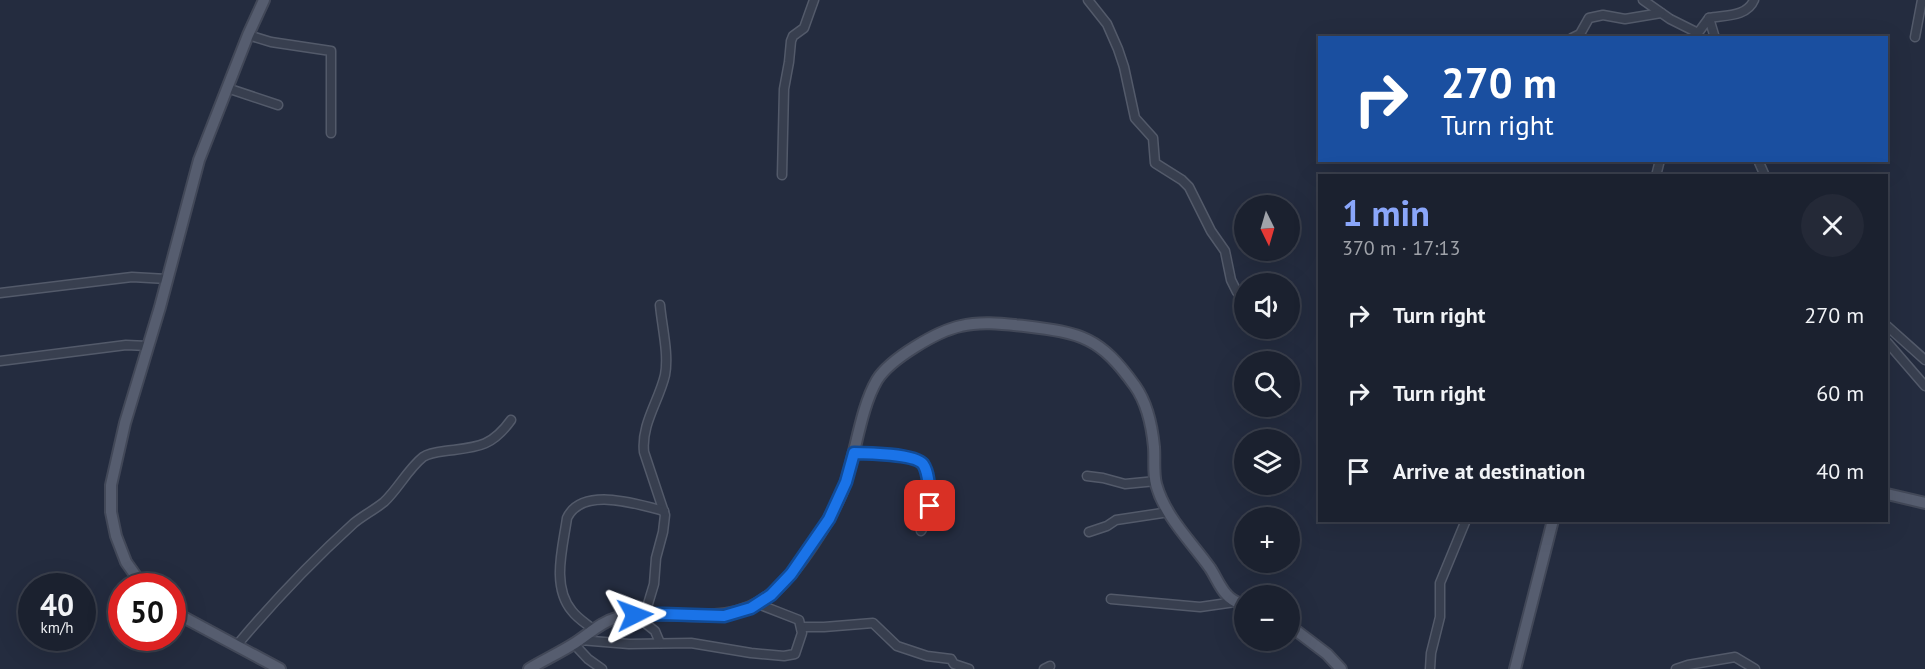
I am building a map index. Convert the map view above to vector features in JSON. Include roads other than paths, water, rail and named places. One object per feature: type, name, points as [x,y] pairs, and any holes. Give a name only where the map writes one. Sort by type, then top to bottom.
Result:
[{"type":"main road","points":[[134,573],[126,562],[116,536],[111,512],[110,491],[124,423],[189,206],[200,160],[248,35],[264,0]]},
{"type":"main road","points":[[529,669],[611,620],[640,615],[724,616],[744,611],[777,590],[791,574],[829,519],[846,482],[862,419],[875,384],[882,373],[895,360],[933,338],[959,326],[978,323],[1078,334],[1096,342],[1112,358],[1132,381],[1144,402],[1151,428],[1156,480],[1162,501],[1224,592],[1234,600]]},
{"type":"main road","points":[[1888,494],[1925,503]]},
{"type":"main road","points":[[1515,669],[1552,522]]},
{"type":"main road","points":[[186,618],[237,645],[265,665],[280,669]]},
{"type":"main road","points":[[1300,634],[1327,654],[1341,669]]},
{"type":"street","points":[[782,175],[784,89],[791,41],[804,28],[814,0]]},
{"type":"street","points":[[1088,0],[1107,24],[1118,49],[1136,118],[1153,138],[1155,163],[1189,187],[1210,231],[1225,251],[1234,286]]},
{"type":"street","points":[[1643,0],[1697,35],[1709,18],[1741,13],[1749,9],[1754,0]]},
{"type":"street","points":[[1915,37],[1922,0]]},
{"type":"street","points":[[1576,36],[1580,34],[1587,20],[1593,17],[1603,15],[1625,19],[1661,13]]},
{"type":"street","points":[[1709,18],[1714,36]]},
{"type":"street","points":[[248,35],[271,42],[331,51],[331,133]]},
{"type":"street","points":[[227,88],[278,105]]},
{"type":"street","points":[[0,293],[132,277],[167,279]]},
{"type":"street","points":[[660,305],[665,377],[651,409],[643,442],[644,452],[664,511],[664,523],[656,558],[654,584],[640,615],[654,630],[660,643]]},
{"type":"street","points":[[1888,327],[1925,360]]},
{"type":"street","points":[[1888,343],[1925,386]]},
{"type":"street","points":[[0,360],[126,345],[148,346]]},
{"type":"street","points":[[237,645],[310,564],[357,521],[385,500],[420,460],[430,453],[466,449],[485,444],[504,431],[511,420]]},
{"type":"street","points":[[854,453],[910,458],[921,462],[925,468],[930,506],[929,516],[921,531]]},
{"type":"street","points":[[1087,476],[1125,484],[1156,480]]},
{"type":"street","points":[[594,630],[568,606],[561,580],[560,565],[567,518],[570,512],[582,503],[611,500],[664,511]]},
{"type":"street","points":[[1089,532],[1107,526],[1116,520],[1169,512]]},
{"type":"street","points":[[1430,669],[1431,653],[1440,617],[1440,583],[1465,522]]},
{"type":"street","points":[[1111,599],[1200,607],[1234,604]]},
{"type":"street","points":[[577,642],[691,643],[751,653],[790,656],[797,651],[802,627],[797,619],[758,604]]},
{"type":"street","points":[[802,627],[873,623],[879,626],[889,640],[897,646],[927,656],[951,659],[954,664],[969,669]]},
{"type":"street","points":[[577,642],[591,662],[602,669]]},
{"type":"street","points":[[1676,669],[1735,657],[1755,669]]}]
